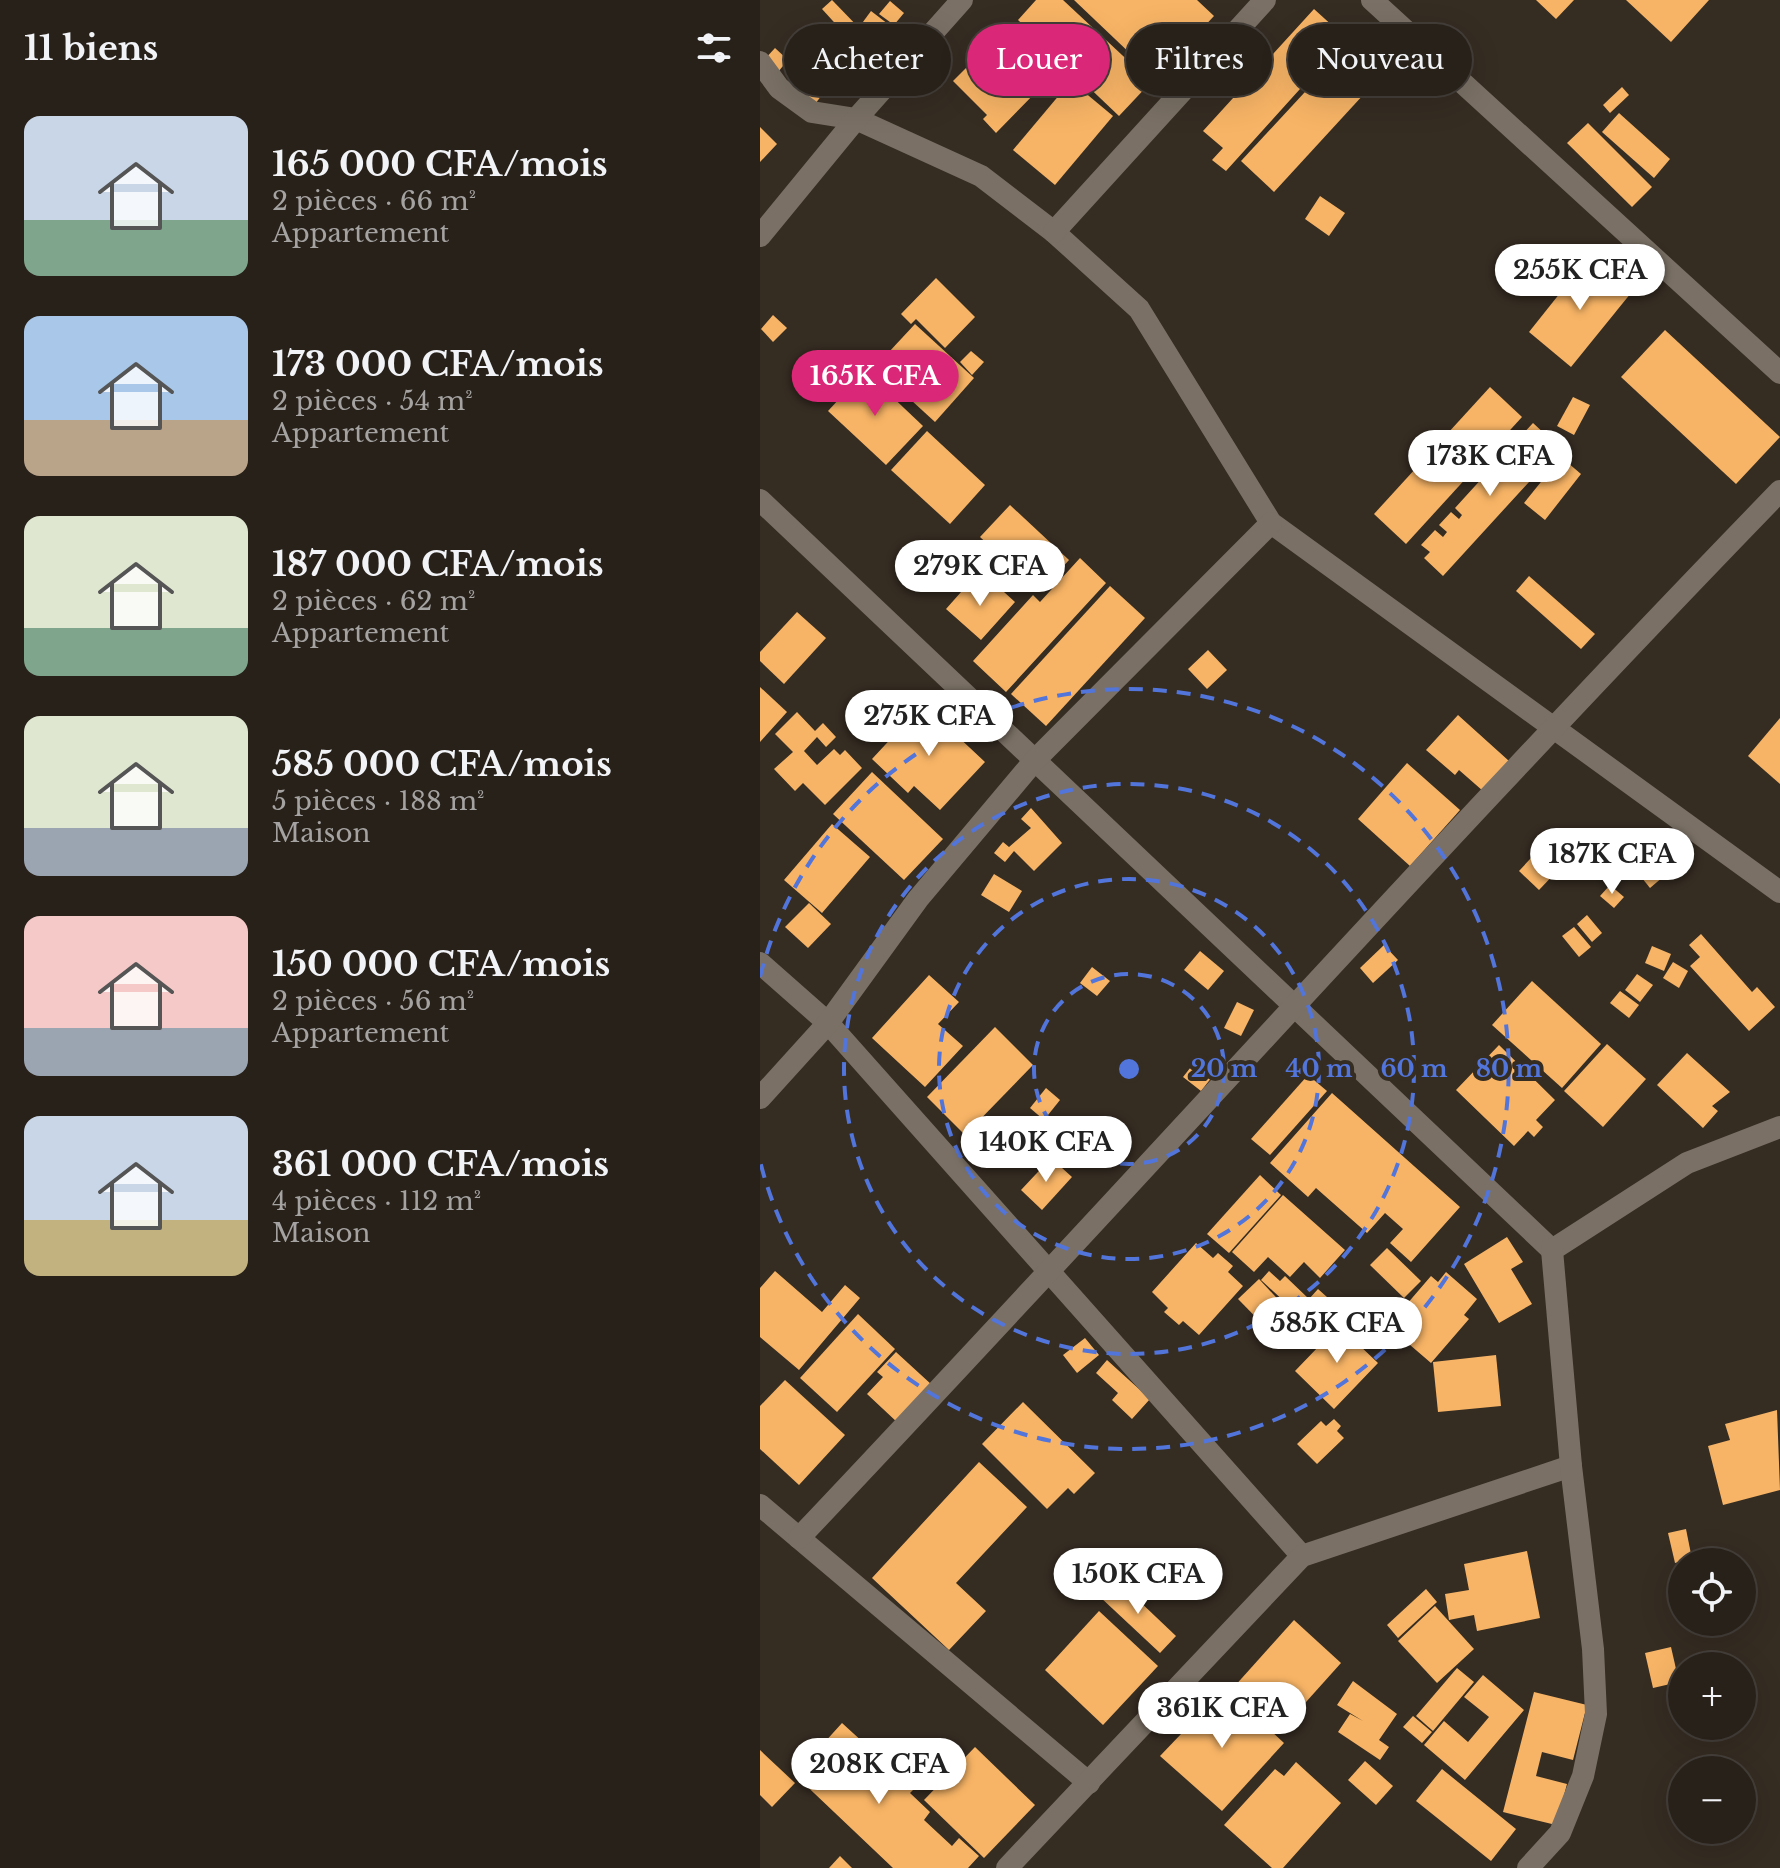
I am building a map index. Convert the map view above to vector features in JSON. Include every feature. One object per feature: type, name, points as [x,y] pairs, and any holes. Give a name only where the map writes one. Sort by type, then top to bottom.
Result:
[{"type":"street","points":[[760,236],[856,119],[962,0]]},
{"type":"street","points":[[1054,232],[1265,0]]},
{"type":"street","points":[[1372,0],[1780,373]]},
{"type":"street","points":[[760,62],[779,88],[812,112],[856,119],[981,176],[1054,232],[1139,309],[1271,523],[1780,892]]},
{"type":"street","points":[[799,1538],[1050,1273],[1552,725],[1780,491]]},
{"type":"street","points":[[760,500],[1552,1250],[1571,1466],[1593,1649],[1596,1714],[1583,1776],[1560,1833],[1528,1868]]},
{"type":"street","points":[[760,1098],[828,1023],[918,899],[1035,760],[1271,523]]},
{"type":"street","points":[[760,963],[828,1023],[1302,1556]]},
{"type":"street","points":[[1552,1250],[1687,1163],[1780,1127]]},
{"type":"street","points":[[1007,1868],[1302,1556],[1571,1466]]},
{"type":"street","points":[[760,1505],[1089,1783]]},
{"type":"building","points":[[832,0],[855,24],[836,24],[822,9]]},
{"type":"building","points":[[1036,0],[1063,0],[1089,24],[1022,24],[1018,20]]},
{"type":"building","points":[[1074,0],[1197,0],[1214,16],[1207,24],[1126,24],[1126,49],[1110,34],[1110,24],[1099,24]]},
{"type":"building","points":[[1536,0],[1574,0],[1556,19]]},
{"type":"building","points":[[1626,0],[1709,0],[1671,42]]},
{"type":"building","points":[[890,1],[904,13],[895,24],[879,14]]},
{"type":"building","points":[[1314,9],[1331,24],[1300,24]]},
{"type":"building","points":[[871,11],[888,24],[861,24]]},
{"type":"building","points":[[1288,38],[1288,96],[1294,96],[1226,171],[1212,160],[1223,148],[1203,131],[1235,96],[1272,96],[1272,55]]},
{"type":"building","points":[[1110,44],[1126,59],[1126,96],[1138,96],[1119,116],[1098,96],[1110,96]]},
{"type":"building","points":[[775,48],[784,56],[784,65],[778,72],[764,60]]},
{"type":"building","points":[[967,67],[967,95],[953,81]]},
{"type":"building","points":[[1622,87],[1629,95],[1610,113],[1603,105]]},
{"type":"building","points":[[798,96],[821,96],[813,107]]},
{"type":"building","points":[[968,96],[1032,96],[996,133],[983,119],[987,115]]},
{"type":"building","points":[[1058,96],[1089,96],[1113,116],[1055,185],[1013,150]]},
{"type":"building","points":[[1301,96],[1362,96],[1274,192],[1241,161]]},
{"type":"building","points":[[1619,113],[1670,159],[1654,178],[1602,132]]},
{"type":"building","points":[[1588,123],[1652,187],[1632,207],[1567,143]]},
{"type":"building","points":[[760,127],[777,144],[760,162]]},
{"type":"building","points":[[1320,196],[1345,213],[1329,236],[1305,219]]},
{"type":"building","points":[[1588,258],[1631,293],[1571,367],[1529,332]]},
{"type":"building","points":[[936,278],[975,317],[945,348],[916,319],[911,324],[901,314]]},
{"type":"building","points":[[773,315],[787,328],[773,342],[761,329]]},
{"type":"building","points":[[915,324],[974,378],[935,422],[875,367]]},
{"type":"building","points":[[1665,330],[1780,437],[1736,484],[1621,377]]},
{"type":"building","points":[[971,351],[984,362],[972,375],[960,362]]},
{"type":"building","points":[[865,371],[923,426],[886,465],[828,411]]},
{"type":"building","points":[[1490,387],[1522,417],[1406,544],[1374,514]]},
{"type":"building","points":[[1573,397],[1590,405],[1574,435],[1557,426]]},
{"type":"building","points":[[1533,423],[1560,448],[1443,576],[1424,558],[1430,552],[1421,545],[1435,530],[1443,537],[1447,532],[1439,525],[1451,512],[1459,519],[1462,515],[1455,508],[1485,475],[1492,482],[1495,479],[1488,472]]},
{"type":"building","points":[[927,431],[985,485],[950,524],[891,470]]},
{"type":"building","points":[[1561,457],[1581,474],[1545,520],[1524,503]]},
{"type":"building","points":[[1010,505],[1069,560],[1040,592],[980,537]]},
{"type":"building","points":[[1080,558],[1106,583],[1006,692],[973,661],[1033,595],[1040,602]]},
{"type":"building","points":[[1529,576],[1595,634],[1581,649],[1516,591]]},
{"type":"building","points":[[993,582],[1015,602],[981,640],[946,609],[969,583],[982,595]]},
{"type":"building","points":[[1110,586],[1145,618],[1046,726],[1011,694]]},
{"type":"building","points":[[797,612],[826,638],[784,684],[760,661],[760,652]]},
{"type":"building","points":[[1208,650],[1227,670],[1207,689],[1188,669]]},
{"type":"building","points":[[760,687],[787,712],[760,742]]},
{"type":"building","points":[[923,704],[985,762],[940,810],[914,786],[908,793],[872,759]]},
{"type":"building","points":[[797,712],[815,731],[823,723],[836,737],[826,747],[817,737],[804,751],[817,765],[834,749],[840,755],[845,750],[862,768],[825,805],[803,783],[795,791],[774,769],[793,752],[775,734]]},
{"type":"building","points":[[1458,715],[1509,761],[1483,791],[1459,770],[1455,775],[1426,750]]},
{"type":"building","points":[[1780,718],[1780,784],[1748,756]]},
{"type":"building","points":[[1407,763],[1460,810],[1410,866],[1358,819]]},
{"type":"building","points":[[872,772],[943,839],[904,880],[833,814]]},
{"type":"building","points":[[1031,808],[1062,843],[1034,871],[1014,851],[1005,862],[994,853],[1003,842],[1009,847],[1031,828],[1021,819]]},
{"type":"building","points":[[832,824],[870,857],[822,913],[784,880]]},
{"type":"building","points":[[1558,829],[1579,848],[1539,890],[1519,871]]},
{"type":"building","points":[[1655,852],[1670,871],[1650,888],[1634,868]]},
{"type":"building","points":[[994,874],[1022,891],[1009,912],[981,895]]},
{"type":"building","points":[[1610,885],[1624,897],[1614,908],[1600,896]]},
{"type":"building","points":[[809,903],[831,924],[808,948],[785,927]]},
{"type":"building","points":[[1587,915],[1602,933],[1592,942],[1577,924]]},
{"type":"building","points":[[1574,927],[1591,947],[1579,957],[1562,936]]},
{"type":"building","points":[[1701,934],[1752,992],[1757,987],[1775,1007],[1749,1031],[1690,966],[1700,957],[1689,945]]},
{"type":"building","points":[[1384,945],[1398,960],[1373,983],[1360,968]]},
{"type":"building","points":[[1652,946],[1671,954],[1664,971],[1645,963]]},
{"type":"building","points":[[1200,951],[1224,971],[1208,990],[1184,970]]},
{"type":"building","points":[[1673,962],[1688,971],[1679,988],[1663,978]]},
{"type":"building","points":[[1092,967],[1110,981],[1097,996],[1080,983]]},
{"type":"building","points":[[1637,974],[1653,985],[1640,1002],[1625,990]]},
{"type":"building","points":[[929,975],[959,1002],[938,1024],[963,1046],[925,1087],[872,1038]]},
{"type":"building","points":[[1532,981],[1601,1044],[1562,1088],[1492,1025]]},
{"type":"building","points":[[1620,991],[1639,1005],[1629,1018],[1610,1003]]},
{"type":"building","points":[[1237,1002],[1254,1010],[1241,1036],[1224,1028]]},
{"type":"building","points":[[995,1027],[1033,1065],[965,1135],[927,1097]]},
{"type":"building","points":[[1607,1044],[1646,1079],[1603,1127],[1564,1091]]},
{"type":"building","points":[[1499,1045],[1555,1100],[1536,1120],[1543,1127],[1534,1137],[1528,1131],[1514,1146],[1456,1090]]},
{"type":"building","points":[[1687,1053],[1730,1092],[1712,1106],[1718,1111],[1703,1128],[1657,1085]]},
{"type":"building","points":[[1198,1058],[1216,1072],[1201,1091],[1183,1077]]},
{"type":"building","points":[[1308,1075],[1327,1091],[1270,1155],[1251,1139]]},
{"type":"building","points":[[1046,1088],[1060,1100],[1044,1120],[1030,1108]]},
{"type":"building","points":[[1332,1093],[1460,1207],[1411,1262],[1390,1243],[1403,1229],[1385,1213],[1367,1233],[1316,1188],[1308,1197],[1270,1163]]},
{"type":"building","points":[[1051,1158],[1072,1177],[1042,1210],[1021,1190]]},
{"type":"building","points":[[1260,1175],[1281,1195],[1229,1253],[1207,1234]]},
{"type":"building","points":[[1283,1195],[1345,1250],[1320,1278],[1304,1262],[1290,1277],[1268,1257],[1254,1272],[1232,1252]]},
{"type":"building","points":[[1507,1237],[1523,1262],[1511,1269],[1532,1304],[1499,1323],[1464,1264]]},
{"type":"building","points":[[1196,1243],[1213,1258],[1218,1253],[1233,1266],[1228,1272],[1243,1286],[1199,1335],[1183,1321],[1179,1325],[1164,1312],[1168,1308],[1152,1292]]},
{"type":"building","points":[[1387,1248],[1421,1281],[1404,1298],[1370,1265]]},
{"type":"building","points":[[775,1271],[822,1312],[845,1285],[860,1298],[799,1370],[760,1337],[760,1288]]},
{"type":"building","points":[[1269,1271],[1280,1281],[1285,1276],[1309,1299],[1318,1289],[1337,1306],[1315,1330],[1261,1280]]},
{"type":"building","points":[[1446,1272],[1477,1299],[1464,1315],[1469,1319],[1431,1363],[1388,1326],[1431,1276],[1438,1282]]},
{"type":"building","points":[[1259,1279],[1299,1322],[1279,1341],[1238,1299]]},
{"type":"building","points":[[858,1314],[895,1349],[837,1412],[800,1378]]},
{"type":"building","points":[[1345,1319],[1364,1338],[1358,1344],[1378,1363],[1334,1409],[1295,1371]]},
{"type":"building","points":[[1085,1338],[1099,1355],[1077,1373],[1063,1355]]},
{"type":"building","points":[[896,1352],[932,1385],[898,1423],[867,1394],[883,1377],[877,1372]]},
{"type":"building","points":[[1496,1355],[1501,1406],[1438,1412],[1433,1362]]},
{"type":"building","points":[[1107,1360],[1150,1399],[1132,1419],[1112,1400],[1118,1393],[1096,1373]]},
{"type":"building","points":[[785,1380],[845,1435],[799,1485],[760,1449],[760,1406]]},
{"type":"building","points":[[1023,1402],[1095,1473],[1074,1494],[1068,1488],[1047,1509],[982,1444]]},
{"type":"building","points":[[1777,1410],[1780,1490],[1723,1505],[1708,1446],[1730,1440],[1725,1424]]},
{"type":"building","points":[[1334,1419],[1341,1426],[1337,1431],[1344,1438],[1317,1464],[1297,1444],[1321,1421],[1326,1426]]},
{"type":"building","points":[[979,1462],[1027,1507],[956,1583],[986,1611],[949,1650],[872,1578]]},
{"type":"building","points":[[1686,1529],[1690,1548],[1672,1548],[1668,1533]]},
{"type":"building","points":[[1527,1551],[1540,1618],[1477,1631],[1474,1615],[1449,1620],[1445,1594],[1469,1590],[1464,1564]]},
{"type":"building","points":[[1116,1579],[1176,1636],[1160,1653],[1099,1596]]},
{"type":"building","points":[[1426,1589],[1437,1602],[1398,1638],[1387,1625]]},
{"type":"building","points":[[1435,1606],[1474,1649],[1437,1683],[1398,1641]]},
{"type":"building","points":[[1099,1611],[1158,1666],[1103,1725],[1045,1670]]},
{"type":"building","points":[[1294,1620],[1341,1663],[1280,1731],[1233,1688]]},
{"type":"building","points":[[1671,1647],[1672,1652],[1668,1652],[1668,1685],[1653,1688],[1645,1653]]},
{"type":"building","points":[[1457,1668],[1474,1682],[1433,1731],[1416,1716]]},
{"type":"building","points":[[1483,1675],[1524,1710],[1465,1780],[1424,1745],[1444,1721],[1468,1742],[1489,1717],[1464,1697]]},
{"type":"building","points":[[1353,1681],[1397,1714],[1379,1740],[1389,1747],[1380,1760],[1338,1732],[1350,1714],[1363,1721],[1337,1705]]},
{"type":"building","points":[[1225,1688],[1284,1743],[1222,1811],[1160,1756]]},
{"type":"building","points":[[1534,1692],[1587,1705],[1573,1760],[1542,1752],[1536,1776],[1567,1784],[1556,1825],[1503,1812]]},
{"type":"building","points":[[1413,1716],[1432,1732],[1422,1743],[1403,1727]]},
{"type":"building","points":[[842,1723],[865,1744],[860,1748],[892,1777],[896,1772],[914,1789],[910,1793],[930,1812],[924,1820],[952,1846],[959,1838],[979,1856],[968,1868],[893,1868],[795,1775]]},
{"type":"building","points":[[975,1747],[1035,1805],[984,1858],[924,1800]]},
{"type":"building","points":[[760,1750],[795,1783],[772,1807],[760,1795]]},
{"type":"building","points":[[1365,1761],[1393,1786],[1376,1805],[1348,1780]]},
{"type":"building","points":[[1296,1762],[1341,1803],[1283,1868],[1272,1868],[1224,1825],[1275,1769],[1284,1776]]},
{"type":"building","points":[[1442,1769],[1516,1829],[1491,1861],[1416,1801]]},
{"type":"building","points":[[840,1856],[852,1868],[829,1868]]}]
